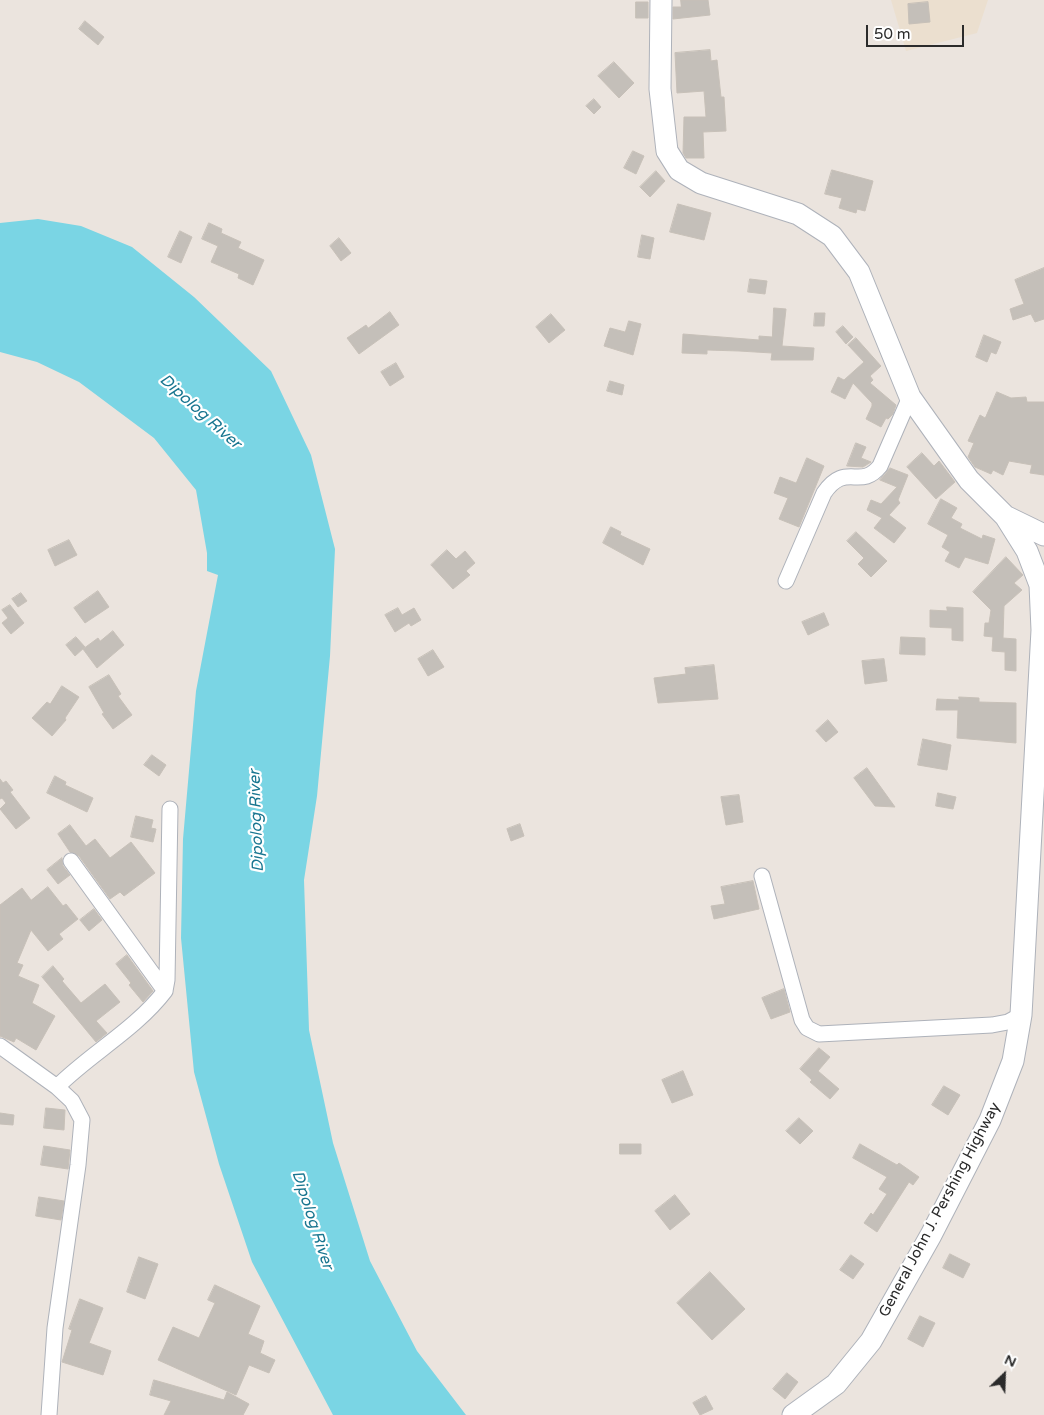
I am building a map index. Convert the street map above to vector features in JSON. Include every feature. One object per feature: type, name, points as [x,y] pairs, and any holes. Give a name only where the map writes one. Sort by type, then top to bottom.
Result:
[{"type":"main road","name":"General John J. Pershing Highway","points":[[661,0],[660,89],[667,151],[679,170],[702,184],[798,214],[832,236],[859,272],[910,397],[969,480],[1005,516],[1027,551],[1040,585],[1042,630],[1041,698],[1021,1015],[1013,1061],[990,1120],[931,1235],[871,1341],[836,1384],[793,1415]]},
{"type":"main road","points":[[1005,516],[1044,535]]},
{"type":"street","points":[[786,581],[824,493],[832,482],[840,477],[865,478],[873,475],[880,466],[910,397]]},
{"type":"street","points":[[57,1087],[71,1073],[148,1012],[165,991],[167,980],[170,809]]},
{"type":"street","points":[[70,861],[165,991]]},
{"type":"street","points":[[762,876],[802,1020],[807,1028],[814,1032],[819,1034],[992,1025],[1008,1022],[1021,1015]]},
{"type":"street","points":[[0,1046],[57,1087],[72,1101],[82,1120],[78,1166],[55,1328],[49,1415]]},
{"type":"shaded area","points":[[891,0],[988,0],[977,33],[906,51]]},
{"type":"water","name":"Dipolog River","points":[[38,219],[81,226],[132,247],[194,297],[271,371],[311,455],[335,549],[330,656],[317,796],[304,880],[309,1030],[333,1143],[370,1261],[417,1351],[466,1415],[333,1415],[252,1262],[219,1164],[194,1072],[181,938],[183,839],[196,691],[218,575],[207,571],[207,553],[196,490],[154,438],[79,382],[37,362],[0,352],[0,223]]},
{"type":"building","points":[[681,0],[708,0],[710,15],[673,19],[673,7],[681,7]]},
{"type":"building","points":[[636,2],[648,2],[648,18],[636,18]]},
{"type":"building","points":[[928,2],[930,22],[909,24],[908,4]]},
{"type":"building","points":[[85,21],[104,37],[98,45],[79,29]]},
{"type":"building","points":[[710,50],[711,61],[717,60],[721,97],[724,97],[726,131],[703,132],[704,158],[686,158],[683,153],[684,117],[706,117],[704,91],[677,93],[675,53]]},
{"type":"building","points":[[614,62],[634,83],[619,98],[598,76]]},
{"type":"building","points":[[594,99],[601,107],[594,114],[586,106]]},
{"type":"building","points":[[633,151],[644,156],[636,174],[624,168]]},
{"type":"building","points":[[832,170],[873,181],[865,211],[857,209],[856,213],[839,208],[842,198],[825,194]]},
{"type":"building","points":[[656,171],[665,181],[650,197],[640,187]]},
{"type":"building","points":[[678,204],[711,213],[704,240],[670,232]]},
{"type":"building","points":[[209,223],[222,229],[221,233],[241,242],[238,248],[264,260],[253,285],[238,278],[239,274],[211,262],[218,246],[202,239]]},
{"type":"building","points":[[180,231],[192,237],[181,263],[168,257]]},
{"type":"building","points":[[642,235],[654,238],[650,259],[638,257]]},
{"type":"building","points":[[339,238],[351,253],[341,261],[330,246]]},
{"type":"building","points":[[1044,268],[1044,319],[1035,322],[1031,314],[1013,320],[1010,309],[1024,304],[1015,280]]},
{"type":"building","points":[[750,279],[767,281],[765,294],[748,292]]},
{"type":"building","points":[[774,308],[786,309],[782,346],[814,348],[813,360],[771,360],[772,353],[739,351],[707,350],[707,354],[682,353],[683,334],[759,340],[759,336],[772,337]]},
{"type":"building","points":[[390,312],[399,325],[359,354],[347,338],[366,325],[368,328]]},
{"type":"building","points":[[815,313],[825,313],[824,326],[814,326]]},
{"type":"building","points":[[551,314],[565,330],[549,343],[536,327]]},
{"type":"building","points":[[629,321],[641,324],[633,355],[604,346],[610,328],[625,332]]},
{"type":"building","points":[[843,326],[853,337],[846,344],[836,332]]},
{"type":"building","points":[[984,335],[1001,342],[996,354],[991,352],[987,362],[976,357]]},
{"type":"building","points":[[856,338],[881,366],[870,376],[873,380],[870,383],[896,405],[893,414],[888,419],[886,418],[881,427],[866,419],[872,403],[853,383],[845,399],[831,392],[838,377],[844,380],[864,362],[848,345]]},
{"type":"building","points":[[396,363],[404,377],[390,386],[381,372]]},
{"type":"building","points":[[610,381],[624,385],[622,395],[607,391]]},
{"type":"building","points":[[997,392],[1011,398],[1026,397],[1027,402],[1044,402],[1044,475],[1030,473],[1032,465],[1009,461],[1003,475],[993,470],[991,474],[975,467],[968,457],[974,443],[968,441],[980,415],[985,418]]},
{"type":"building","points":[[856,443],[866,447],[861,458],[871,462],[863,467],[847,466]]},
{"type":"building","points":[[922,453],[934,466],[939,461],[955,482],[936,499],[907,467]]},
{"type":"building","points":[[807,458],[824,466],[799,527],[779,519],[788,498],[774,493],[780,477],[796,483]]},
{"type":"building","points":[[890,468],[908,475],[898,500],[900,503],[889,515],[906,528],[894,543],[874,528],[882,518],[867,510],[871,500],[881,504],[897,487],[880,480]]},
{"type":"building","points":[[941,499],[957,508],[951,518],[962,524],[960,528],[982,539],[983,535],[995,539],[988,564],[965,557],[959,568],[945,561],[950,552],[942,547],[948,535],[928,524]]},
{"type":"building","points":[[611,527],[621,532],[620,535],[650,549],[643,565],[603,543]]},
{"type":"building","points":[[856,532],[887,561],[871,577],[858,564],[864,558],[847,541]]},
{"type":"building","points":[[69,540],[77,555],[55,566],[48,550]]},
{"type":"building","points":[[447,550],[456,559],[465,551],[475,563],[466,571],[470,575],[453,589],[431,565]]},
{"type":"building","points":[[1006,557],[1023,575],[1014,583],[1022,590],[1004,606],[1003,638],[1016,639],[1016,671],[1005,670],[1005,652],[992,651],[993,637],[984,636],[985,623],[989,623],[991,610],[973,592]]},
{"type":"building","points":[[98,591],[109,607],[85,623],[74,608]]},
{"type":"building","points":[[21,593],[27,601],[18,607],[12,599]]},
{"type":"building","points":[[10,605],[24,623],[11,634],[2,623],[8,618],[2,610]]},
{"type":"building","points":[[947,607],[963,608],[963,641],[952,640],[952,628],[930,627],[930,610],[947,611]]},
{"type":"building","points":[[398,608],[402,615],[414,608],[421,620],[411,626],[409,623],[395,632],[385,615]]},
{"type":"building","points":[[824,613],[829,625],[808,635],[802,622]]},
{"type":"building","points":[[113,631],[124,645],[97,668],[83,649],[98,638],[100,641]]},
{"type":"building","points":[[76,637],[85,647],[75,656],[66,645]]},
{"type":"building","points":[[901,637],[925,638],[925,655],[900,654]]},
{"type":"building","points":[[433,650],[444,667],[428,676],[418,659]]},
{"type":"building","points":[[884,659],[887,681],[865,684],[862,661]]},
{"type":"building","points":[[714,665],[718,699],[658,703],[654,678],[686,674],[685,668]]},
{"type":"building","points":[[109,675],[121,694],[118,696],[132,715],[113,729],[102,714],[104,713],[89,687]]},
{"type":"building","points":[[62,686],[79,697],[65,718],[66,720],[52,736],[32,718],[47,702],[50,704]]},
{"type":"building","points":[[959,697],[979,698],[979,702],[1016,703],[1016,743],[957,738],[958,710],[936,710],[937,699],[959,700]]},
{"type":"building","points":[[828,720],[838,732],[826,742],[816,731]]},
{"type":"building","points":[[923,739],[951,745],[947,770],[918,765]]},
{"type":"building","points":[[152,755],[166,765],[159,776],[144,765]]},
{"type":"building","points":[[867,768],[895,807],[875,806],[854,778]]},
{"type":"building","points":[[55,776],[66,782],[65,785],[93,798],[87,812],[47,793]]},
{"type":"building","points":[[0,779],[3,783],[6,781],[13,790],[10,792],[30,818],[16,829],[0,809],[6,803],[2,798],[0,799]]},
{"type":"building","points":[[938,793],[956,797],[953,809],[936,806]]},
{"type":"building","points":[[739,795],[743,822],[726,825],[721,797]]},
{"type":"building","points":[[136,816],[153,820],[151,828],[156,829],[153,842],[131,837]]},
{"type":"building","points":[[520,824],[524,836],[511,841],[507,829]]},
{"type":"building","points":[[70,825],[86,846],[95,839],[110,858],[131,842],[155,873],[124,896],[120,892],[110,899],[79,856],[70,852],[58,834]]},
{"type":"building","points":[[62,858],[63,866],[70,875],[58,884],[47,870]]},
{"type":"building","points":[[753,881],[759,909],[714,919],[711,906],[725,904],[721,887]]},
{"type":"building","points":[[48,887],[63,906],[66,904],[78,919],[59,934],[63,939],[48,951],[31,930],[17,963],[23,965],[18,976],[39,985],[32,1003],[55,1016],[36,1050],[16,1038],[14,1042],[0,1036],[0,905],[22,888],[31,900]]},
{"type":"building","points":[[94,909],[102,920],[89,931],[80,920]]},
{"type":"building","points":[[127,955],[153,991],[143,1002],[129,985],[131,983],[116,964]]},
{"type":"building","points":[[53,966],[64,979],[62,981],[81,1003],[105,984],[120,1002],[96,1021],[107,1033],[96,1042],[42,977]]},
{"type":"building","points":[[784,989],[790,1012],[771,1019],[762,998]]},
{"type":"building","points":[[819,1048],[830,1057],[818,1071],[839,1089],[830,1099],[810,1082],[812,1080],[800,1069]]},
{"type":"building","points":[[683,1071],[693,1095],[672,1103],[662,1080]]},
{"type":"building","points":[[944,1086],[960,1095],[948,1115],[932,1105]]},
{"type":"building","points":[[46,1108],[65,1110],[64,1130],[44,1128]]},
{"type":"building","points":[[0,1113],[14,1115],[13,1125],[0,1124]]},
{"type":"building","points":[[799,1118],[813,1131],[800,1144],[786,1131]]},
{"type":"building","points":[[620,1144],[641,1144],[641,1154],[620,1154]]},
{"type":"building","points":[[860,1144],[897,1165],[899,1163],[919,1177],[913,1185],[909,1182],[877,1232],[864,1223],[871,1213],[873,1215],[887,1194],[879,1189],[887,1177],[853,1158]]},
{"type":"building","points":[[44,1146],[70,1150],[68,1169],[41,1165]]},
{"type":"building","points":[[675,1195],[690,1214],[670,1230],[655,1211]]},
{"type":"building","points":[[39,1197],[64,1201],[61,1220],[36,1216]]},
{"type":"building","points":[[950,1254],[970,1264],[963,1278],[943,1268]]},
{"type":"building","points":[[851,1255],[864,1264],[853,1279],[840,1270]]},
{"type":"building","points":[[139,1257],[158,1264],[145,1299],[127,1292]]},
{"type":"building","points":[[710,1272],[745,1309],[712,1340],[677,1303]]},
{"type":"building","points":[[215,1285],[260,1306],[248,1334],[264,1341],[260,1353],[275,1360],[269,1373],[249,1365],[236,1395],[158,1360],[173,1327],[199,1338],[215,1303],[208,1300]]},
{"type":"building","points":[[80,1299],[103,1308],[89,1343],[111,1351],[103,1375],[62,1362],[72,1330],[69,1329]]},
{"type":"building","points":[[920,1316],[935,1323],[923,1347],[908,1339]]},
{"type":"building","points":[[787,1373],[798,1382],[785,1399],[773,1389]]},
{"type":"building","points":[[154,1380],[224,1400],[227,1392],[249,1404],[243,1415],[164,1415],[171,1401],[150,1395]]},
{"type":"building","points":[[706,1396],[713,1409],[700,1415],[693,1403]]}]
